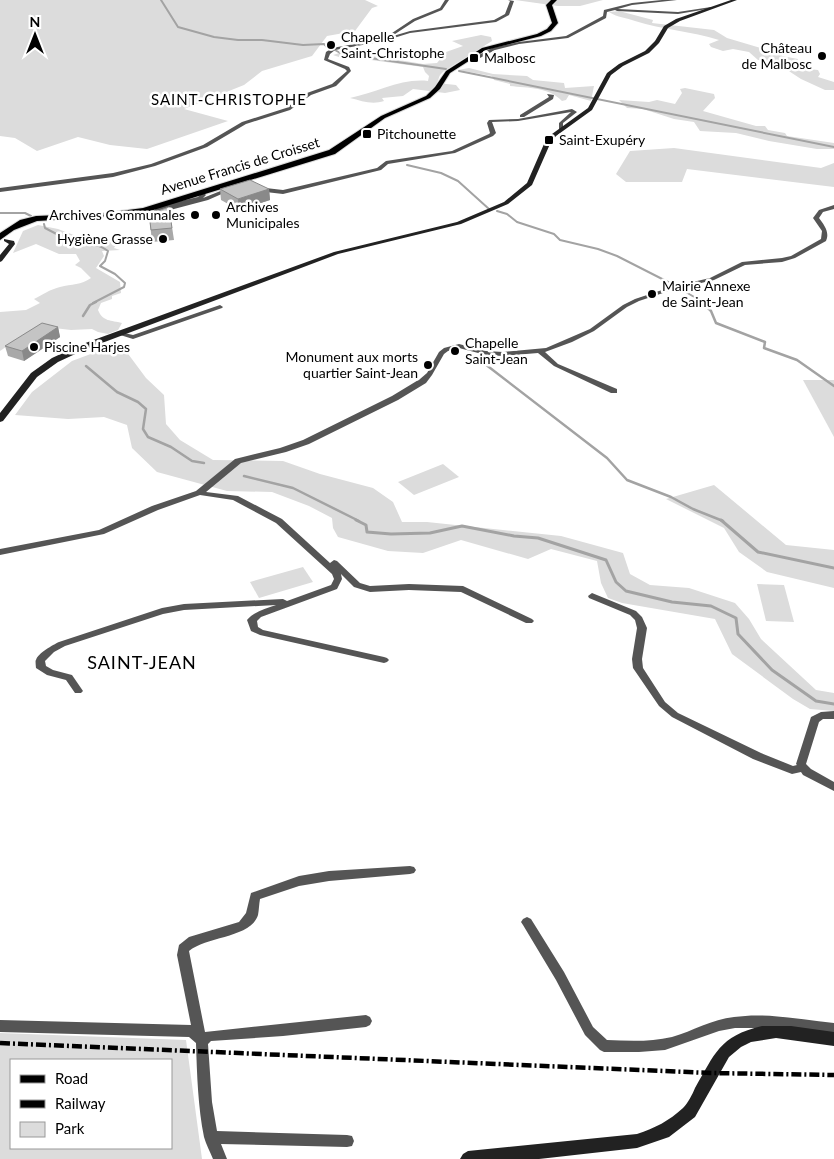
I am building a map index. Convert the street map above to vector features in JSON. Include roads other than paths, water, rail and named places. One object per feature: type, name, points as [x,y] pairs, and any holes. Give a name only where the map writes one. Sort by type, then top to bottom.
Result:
[{"type":"main road","name":"Avenue Francis de Croisset","points":[[2,241],[5,236],[23,222],[43,217],[129,212],[312,160],[339,149],[383,117],[428,97],[438,88],[445,74],[472,56],[490,47],[534,37],[549,30],[555,23],[549,5],[554,0]]},
{"type":"main road","points":[[0,419],[26,387],[64,360],[102,341],[348,249],[459,223],[495,209],[515,198],[530,184],[549,140],[561,129],[590,109],[608,74],[647,52],[657,42],[666,27],[678,20],[735,0]]},
{"type":"main road","name":"Avenue Francis de Croisset","points":[[2,241],[20,228],[43,217]]},
{"type":"main road","points":[[0,260],[12,244],[12,242],[2,241]]},
{"type":"main road","points":[[468,1159],[616,1143],[653,1136],[675,1125],[690,1112],[724,1052],[731,1044],[756,1033],[776,1032],[834,1039]]},
{"type":"street","points":[[0,190],[113,175],[153,165],[190,152],[244,123],[288,109],[297,104],[301,99],[334,85],[349,71],[343,66],[326,60],[328,53],[338,48],[376,40],[395,33],[414,20],[441,9],[448,0]]},
{"type":"street","points":[[338,48],[384,40],[410,32],[495,21],[507,15],[512,1],[510,0]]},
{"type":"street","points":[[472,56],[478,57],[494,49],[519,42],[572,36],[605,18],[604,12],[610,10],[632,4],[675,0]]},
{"type":"street","points":[[610,10],[678,13],[711,8]]},
{"type":"street","points":[[512,121],[547,101],[552,96],[549,95]]},
{"type":"street","points":[[201,193],[202,196],[200,198],[161,207],[155,212],[206,199],[238,187],[246,186],[275,193],[283,192],[379,169],[386,162],[453,152],[491,135],[493,132],[489,123],[492,122],[512,121],[572,110],[575,112],[561,122],[561,129]]},
{"type":"street","points":[[0,552],[101,532],[155,508],[199,493],[238,460],[283,450],[306,442],[395,398],[423,381],[430,374],[440,353],[446,349],[459,346],[486,353],[503,354],[540,351],[570,342],[637,300],[673,288],[712,279],[744,263],[782,260],[793,257],[824,240],[826,236],[824,230],[816,218],[823,209],[834,207]]},
{"type":"street","points":[[120,334],[133,336],[220,306]]},
{"type":"street","points":[[540,351],[556,364],[614,391]]},
{"type":"street","points":[[199,493],[235,498],[296,530],[357,585],[370,589],[409,586],[463,589],[529,621]]},
{"type":"street","points":[[282,524],[329,565],[336,573],[338,579],[334,586],[258,614],[252,620],[254,629],[260,632],[384,660]]},
{"type":"street","points":[[592,596],[633,613],[639,619],[642,628],[637,659],[638,668],[662,704],[675,715],[757,756],[792,770],[803,768],[834,787]]},
{"type":"street","points":[[78,691],[69,677],[50,673],[41,668],[40,660],[44,655],[62,644],[132,619],[168,609],[288,602]]},
{"type":"street","points":[[803,768],[801,764],[815,720],[821,716],[834,715]]},
{"type":"street","points":[[220,1159],[211,1137],[205,1105],[201,1040],[183,949],[193,941],[243,926],[252,915],[254,896],[299,881],[330,876],[410,870]]},
{"type":"street","points":[[528,922],[590,1031],[604,1046],[633,1048],[672,1042],[715,1026],[736,1022],[834,1029]]},
{"type":"street","points":[[201,1040],[208,1036],[366,1021]]},
{"type":"street","points":[[0,1026],[192,1031],[201,1040]]},
{"type":"street","points":[[211,1137],[347,1141]]},
{"type":"waterway","points":[[161,0],[178,27],[214,37],[303,45],[324,44],[328,48]]},
{"type":"waterway","points":[[335,50],[342,54],[446,69]]},
{"type":"waterway","points":[[459,71],[834,147]]},
{"type":"waterway","points":[[407,165],[441,173],[458,181],[489,209]]},
{"type":"waterway","points":[[497,211],[507,214],[517,222],[554,234],[560,240],[598,249],[617,256],[674,285]]},
{"type":"waterway","points":[[0,213],[25,213],[31,216]]},
{"type":"waterway","points":[[44,224],[45,228],[67,239],[86,245],[97,245],[108,251],[105,261],[100,266],[115,274],[125,283],[124,287],[93,303]]},
{"type":"waterway","points":[[681,289],[704,303]]},
{"type":"waterway","points":[[83,316],[90,305],[96,302]]},
{"type":"waterway","points":[[702,302],[711,311],[716,323],[765,342],[764,348],[797,360],[834,386]]},
{"type":"waterway","points":[[485,364],[607,458],[627,480],[671,497],[693,509],[721,520]]},
{"type":"waterway","points":[[86,366],[117,392],[138,402],[146,409],[143,429],[148,437],[171,447],[192,461],[204,463]]},
{"type":"waterway","points":[[244,476],[293,488],[359,521]]},
{"type":"waterway","points":[[356,520],[366,525],[367,532],[391,534],[430,533],[462,526],[514,536],[538,538],[606,560],[616,582],[626,591],[672,602],[711,606],[736,618],[738,634],[772,670],[816,701],[834,704]]},
{"type":"waterway","points":[[721,520],[758,552],[834,568]]},
{"type":"railway","points":[[0,1043],[711,1073],[834,1075]]},
{"type":"place","name":"Chapelle Saint-Christophe","points":[[331,45]]},
{"type":"place","name":"Château de Malbosc","points":[[822,56]]},
{"type":"place","name":"Malbosc","points":[[474,58]]},
{"type":"place","name":"Pitchounette","points":[[367,134]]},
{"type":"place","name":"Saint-Exupéry","points":[[549,140]]},
{"type":"place","name":"Archives Communales","points":[[195,215]]},
{"type":"place","name":"Archives Municipales","points":[[216,215]]},
{"type":"place","name":"Hygiène Grasse","points":[[163,239]]},
{"type":"place","name":"Mairie Annexe de Saint-Jean","points":[[652,294]]},
{"type":"place","name":"Piscine Harjes","points":[[34,347]]},
{"type":"place","name":"Chapelle Saint-Jean","points":[[455,351]]},
{"type":"place","name":"Monument aux morts quartier Saint-Jean","points":[[428,365]]},
{"type":"district","name":"SAINT-CHRISTOPHE","points":[[229,100]]},
{"type":"district","name":"SAINT-JEAN","points":[[142,663]]}]
